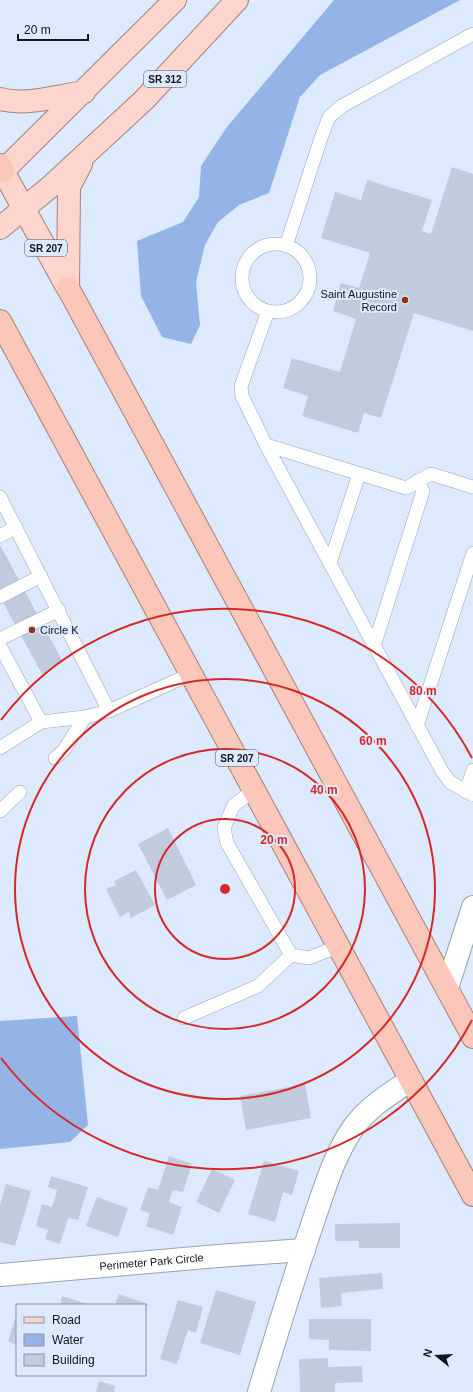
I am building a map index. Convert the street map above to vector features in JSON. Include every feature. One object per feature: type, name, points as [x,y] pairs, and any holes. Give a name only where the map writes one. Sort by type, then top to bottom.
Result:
[{"type":"highway","name":"SR 207","points":[[68,288],[473,1037]]},
{"type":"highway","name":"SR 207","points":[[0,321],[473,1195]]},
{"type":"main road","points":[[1,170],[84,92],[175,0]]},
{"type":"main road","name":"SR 312","points":[[0,228],[88,153],[144,100],[237,0]]},
{"type":"main road","points":[[0,99],[10,102],[34,100],[84,92]]},
{"type":"main road","points":[[68,288],[69,187],[88,153]]},
{"type":"main road","name":"SR 207","points":[[1,170],[24,208],[68,288]]},
{"type":"street","points":[[447,988],[473,907]]},
{"type":"street","points":[[259,1392],[304,1250],[328,1181],[343,1144],[354,1126],[382,1100],[411,1080]]},
{"type":"street","name":"Perimeter Park Circle","points":[[0,1275],[304,1250]]},
{"type":"lane","points":[[286,246],[329,117],[342,106],[473,34]]},
{"type":"lane","points":[[276,244],[286,246],[296,252],[306,265],[309,282],[306,293],[300,302],[290,309],[279,312],[268,311],[258,307],[250,300],[244,291],[242,280],[243,269],[248,259],[255,252],[265,246],[276,244]]},
{"type":"lane","points":[[268,311],[241,386],[242,396],[266,445],[442,771],[450,782],[470,794],[473,770]]},
{"type":"lane","points":[[266,445],[406,488],[431,474],[473,487]]},
{"type":"lane","points":[[330,563],[359,474]]},
{"type":"lane","points":[[374,646],[423,492],[417,482]]},
{"type":"lane","points":[[0,497],[59,610],[109,711]]},
{"type":"lane","points":[[0,536],[16,527]]},
{"type":"lane","points":[[417,726],[473,553]]},
{"type":"lane","points":[[0,597],[41,576]]},
{"type":"lane","points":[[0,639],[59,610]]},
{"type":"lane","points":[[0,646],[41,722]]},
{"type":"lane","points":[[0,748],[41,722],[85,717],[109,711],[191,674]]},
{"type":"lane","points":[[55,758],[64,750],[85,717]]},
{"type":"lane","points":[[254,790],[233,806],[224,828],[226,843],[290,955]]},
{"type":"lane","points":[[0,811],[20,792]]},
{"type":"lane","points":[[290,955],[309,958],[339,946]]},
{"type":"lane","points":[[184,1018],[258,986],[290,955]]},
{"type":"water","points":[[334,0],[460,0],[320,75],[300,97],[269,193],[239,205],[218,222],[205,245],[196,282],[200,325],[191,344],[162,337],[141,296],[137,241],[183,222],[199,197],[201,166],[227,127]]},
{"type":"water","points":[[77,1016],[88,1125],[70,1142],[0,1149],[0,1021]]},
{"type":"building","name":"Saint Augustine Record","points":[[452,167],[473,174],[473,331],[414,313],[381,418],[364,413],[358,433],[302,416],[308,396],[283,388],[292,358],[340,372],[356,319],[333,311],[341,283],[359,288],[370,253],[321,238],[335,192],[361,200],[367,180],[432,200],[422,231],[431,234]]},
{"type":"building","name":"Circle K","points":[[0,545],[63,662],[42,674],[0,597]]},
{"type":"building","points":[[168,828],[196,885],[167,900],[138,844]]},
{"type":"building","points":[[136,870],[155,905],[131,918],[129,912],[120,917],[106,889],[116,885],[114,881]]},
{"type":"building","points":[[305,1084],[311,1118],[246,1130],[240,1096]]},
{"type":"building","points":[[169,1156],[192,1164],[183,1192],[173,1190],[169,1202],[182,1207],[173,1235],[146,1226],[150,1213],[140,1210],[148,1187],[158,1190]]},
{"type":"building","points":[[264,1161],[299,1171],[292,1195],[283,1192],[275,1222],[248,1214]]},
{"type":"building","points":[[212,1169],[235,1180],[219,1213],[196,1202]]},
{"type":"building","points":[[51,1176],[88,1187],[78,1220],[68,1218],[60,1244],[45,1239],[48,1230],[36,1226],[42,1204],[52,1207],[57,1190],[48,1187]]},
{"type":"building","points":[[6,1184],[31,1191],[15,1246],[0,1242],[0,1205]]},
{"type":"building","points":[[97,1197],[128,1208],[118,1237],[86,1226]]},
{"type":"building","points":[[400,1223],[400,1248],[359,1248],[359,1241],[335,1241],[335,1224]]},
{"type":"building","points":[[382,1273],[383,1289],[341,1293],[342,1306],[321,1308],[319,1278]]},
{"type":"building","points":[[216,1290],[256,1302],[240,1355],[200,1343]]},
{"type":"building","points":[[119,1294],[148,1304],[146,1309],[146,1304],[115,1304]]},
{"type":"building","points":[[62,1296],[88,1304],[60,1304]]},
{"type":"building","points":[[178,1300],[203,1307],[196,1333],[188,1330],[177,1364],[160,1359]]},
{"type":"building","points":[[16,1316],[16,1345],[8,1341]]},
{"type":"building","points":[[309,1319],[371,1319],[371,1351],[329,1350],[329,1340],[309,1339]]},
{"type":"building","points":[[328,1358],[328,1367],[362,1366],[363,1382],[335,1383],[335,1392],[300,1392],[299,1359]]},
{"type":"building","points":[[99,1381],[115,1386],[114,1392],[96,1392]]},
{"type":"place","name":"Saint Augustine Record","points":[[405,300]]},
{"type":"place","name":"Circle K","points":[[32,630]]}]
